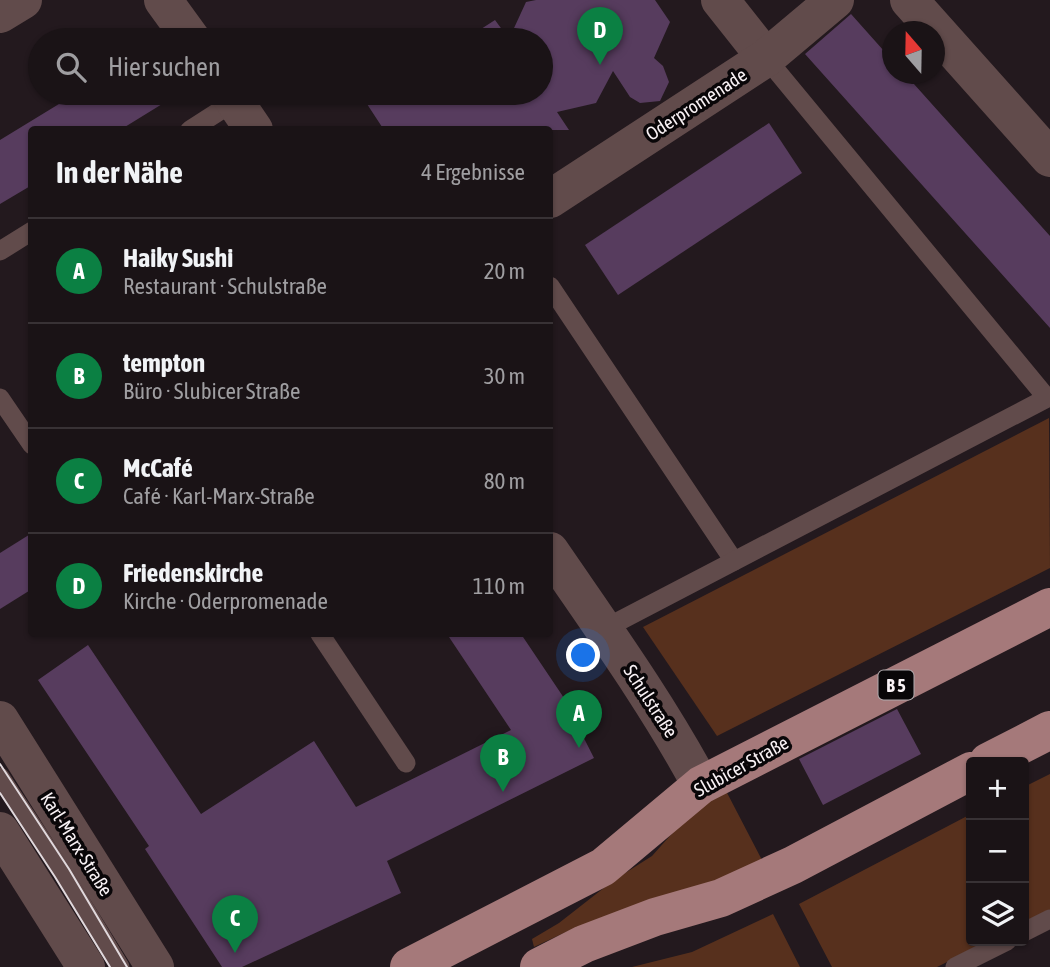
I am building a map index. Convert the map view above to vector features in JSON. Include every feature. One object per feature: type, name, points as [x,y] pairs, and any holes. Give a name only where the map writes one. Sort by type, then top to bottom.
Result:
[{"type":"main road","name":"Slubicer Straße","points":[[409,967],[603,867],[701,785],[1050,607]]},
{"type":"main road","points":[[998,757],[1050,730]]},
{"type":"main road","points":[[539,967],[584,944],[721,898],[793,865],[966,774]]},
{"type":"street","points":[[0,14],[23,0]]},
{"type":"street","points":[[163,0],[183,28]]},
{"type":"street","points":[[720,0],[766,58]]},
{"type":"street","name":"Oderpromenade","points":[[553,197],[766,58],[835,0]]},
{"type":"street","points":[[909,0],[1050,158]]},
{"type":"street","name":"Schulstraße","points":[[553,555],[681,747],[701,785]]},
{"type":"street","name":"Karl-Marx-Straße","points":[[0,720],[155,967]]},
{"type":"street","points":[[0,831],[86,967]]},
{"type":"lane","points":[[604,629],[1047,398],[766,58]]},
{"type":"lane","points":[[199,126],[239,108]]},
{"type":"lane","points":[[0,251],[28,234]]},
{"type":"lane","points":[[553,290],[734,561]]},
{"type":"lane","points":[[0,398],[28,439]]},
{"type":"lane","points":[[322,637],[406,764]]},
{"type":"lane","points":[[0,777],[62,871],[120,967]]},
{"type":"lane","points":[[1029,930],[1050,919]]},
{"type":"lane","points":[[955,967],[997,946]]},
{"type":"shaded area","points":[[1049,418],[1050,568],[717,736],[643,627]]},
{"type":"shaded area","points":[[1050,774],[1050,910],[1029,920],[1029,820],[1029,784]]},
{"type":"shaded area","points":[[724,787],[763,862],[714,886],[566,932],[534,947],[532,939],[559,923],[614,880],[652,856],[685,819]]},
{"type":"shaded area","points":[[966,817],[966,946],[979,946],[937,967],[832,967],[799,904]]},
{"type":"shaded area","points":[[773,914],[800,967],[632,967],[692,952]]},
{"type":"building","points":[[655,0],[670,22],[654,58],[663,66],[669,82],[660,101],[640,103],[630,97],[613,71],[596,103],[557,112],[569,130],[553,130],[553,126],[381,126],[368,105],[553,105],[553,28],[514,28],[526,2]]},
{"type":"building","points":[[851,14],[882,49],[882,84],[914,84],[1050,236],[1050,328],[805,54]]},
{"type":"building","points":[[495,20],[501,28],[483,28]]},
{"type":"building","points":[[57,105],[161,105],[126,126],[28,126],[28,187],[0,204],[0,140]]},
{"type":"building","points":[[769,123],[802,173],[618,295],[585,245]]},
{"type":"building","points":[[28,536],[28,592],[0,609],[0,553]]},
{"type":"building","points":[[449,637],[523,637],[562,695],[594,758],[387,861],[401,893],[242,967],[222,967],[145,849],[149,846],[38,680],[88,645],[201,814],[314,741],[356,807],[511,730]]},
{"type":"building","points":[[897,709],[921,754],[823,805],[799,759]]},
{"type":"tram line","points":[[0,764],[69,869],[127,967]]},
{"type":"tram line","points":[[0,793],[110,967]]},
{"type":"place","name":"Friedenskirche","points":[[600,65]]},
{"type":"place","name":"Haiky Sushi","points":[[579,748]]},
{"type":"place","name":"tempton","points":[[503,792]]},
{"type":"place","name":"McCafé","points":[[235,953]]}]
